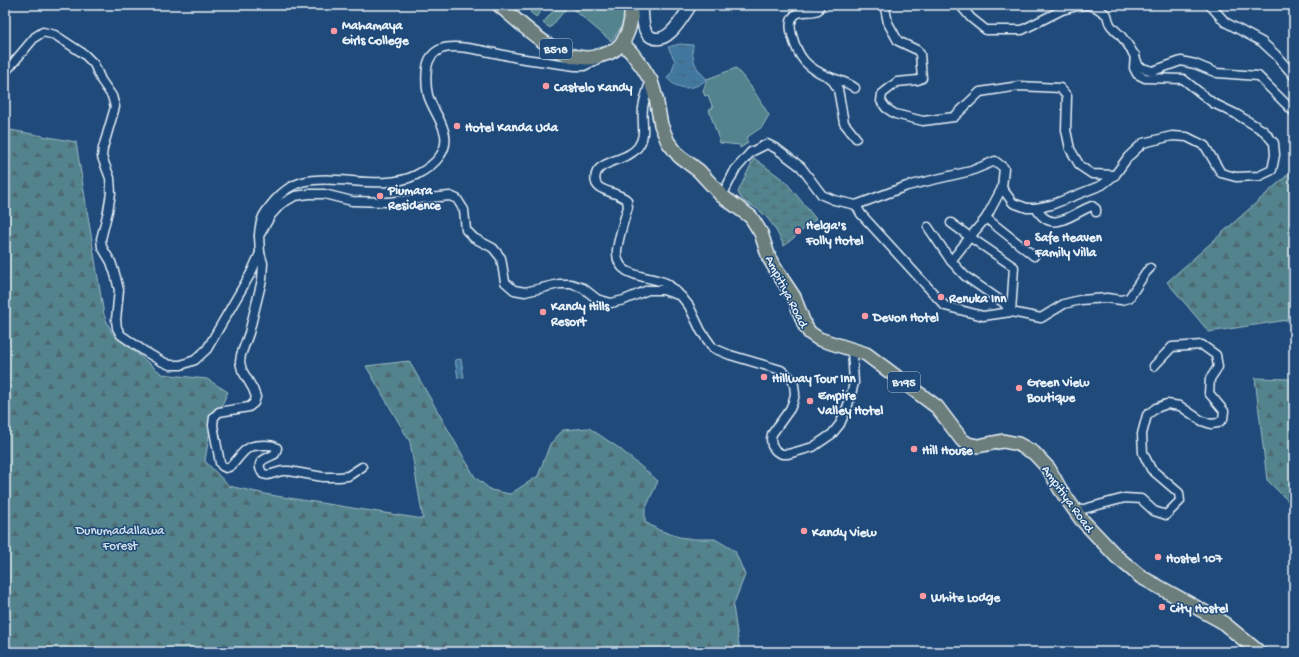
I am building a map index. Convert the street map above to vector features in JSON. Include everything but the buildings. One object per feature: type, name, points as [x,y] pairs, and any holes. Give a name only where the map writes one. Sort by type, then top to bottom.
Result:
[{"type":"main road","name":"B518","points":[[499,5],[533,34],[560,51],[573,56],[588,58],[603,55],[611,52],[622,43]]},
{"type":"main road","points":[[622,43],[626,36],[631,18],[630,5]]},
{"type":"main road","points":[[642,5],[644,29],[648,35],[654,39],[660,39],[665,37],[673,30],[691,5]]},
{"type":"main road","name":"Ampitiya Road","points":[[622,43],[635,57],[650,81],[656,98],[661,125],[668,142],[679,156],[699,171],[722,196],[751,217],[761,233],[769,258],[794,297],[805,326],[810,333],[819,339],[866,354],[937,407],[962,440],[968,444],[978,446],[1010,442],[1018,444],[1034,453],[1049,469],[1060,489],[1076,512],[1107,547],[1130,569],[1141,577],[1221,621],[1259,652]]},
{"type":"street","points":[[820,5],[818,10],[814,12],[800,12],[795,14],[791,19],[791,34],[802,60],[809,66],[855,88]]},
{"type":"street","points":[[960,5],[971,18],[986,30],[1022,30],[1062,10],[1088,5],[1097,8],[1107,15],[1109,24],[1122,36],[1135,55],[1139,67],[1153,71],[1181,61],[1195,64],[1217,73],[1258,76],[1294,112]]},
{"type":"street","points":[[1210,5],[1225,22],[1262,42],[1276,55],[1294,76]]},
{"type":"street","points":[[885,8],[888,23],[898,41],[917,50],[920,54],[922,74],[922,78],[918,80],[897,82],[882,94],[881,101],[886,108],[895,114],[922,121],[954,117],[980,92],[1019,86],[1060,88],[1067,96],[1066,130],[1070,149],[1080,166],[1092,174],[1115,175]]},
{"type":"street","points":[[5,70],[8,69],[35,37],[43,32],[55,35],[84,54],[94,64],[101,80],[112,96],[115,107],[103,148],[102,157],[110,178],[111,193],[101,239],[102,247],[116,274],[119,290],[116,320],[117,328],[121,335],[144,351],[170,365],[181,365],[195,360],[207,349],[251,273],[260,253]]},
{"type":"street","points":[[362,467],[348,476],[339,477],[323,477],[282,470],[268,475],[263,474],[259,469],[259,465],[261,462],[275,454],[277,448],[274,445],[254,446],[247,449],[231,467],[226,468],[220,463],[213,425],[214,417],[219,412],[250,407],[254,403],[256,397],[242,370],[240,362],[262,280],[263,263],[260,253],[259,236],[260,222],[267,209],[290,187],[301,182],[316,180],[385,182],[407,179],[424,171],[436,161],[442,153],[445,141],[444,129],[428,95],[426,76],[428,60],[432,55],[441,49],[461,47],[519,58],[575,66],[584,66],[592,63],[603,55]]},
{"type":"street","points":[[1002,188],[1013,203],[1027,208],[1052,206],[1102,185],[1115,175],[1128,157],[1143,143],[1172,136],[1187,137],[1205,146],[1221,173],[1236,177],[1259,176],[1272,170],[1275,155],[1274,143],[1264,130],[1236,114],[1212,103],[1183,79],[1145,78],[1137,74],[1134,68],[1135,55]]},
{"type":"street","points":[[829,76],[838,89],[844,123],[856,138]]},
{"type":"street","points":[[650,81],[643,110],[644,136],[638,147],[630,154],[600,168],[596,174],[595,181],[598,186],[622,196],[627,200],[628,207],[617,250],[619,261],[624,269],[633,275],[658,280],[667,284],[681,296],[690,306],[701,331],[713,348],[749,362],[781,370],[792,379],[795,394],[793,402],[770,439],[772,446],[776,451],[782,454],[788,454],[813,447],[832,434],[840,424],[848,405],[854,382],[852,349]]},
{"type":"street","points":[[722,196],[735,170],[751,152],[767,144],[777,149],[801,168],[822,195],[856,206],[908,186],[971,171],[995,161],[1004,168],[1002,188],[986,218],[951,261]]},
{"type":"street","points":[[259,236],[271,215],[281,204],[295,196],[324,194],[352,200],[387,202],[450,196],[457,199],[464,210],[466,230],[474,238],[493,248],[501,258],[505,282],[514,290],[525,292],[559,284],[571,284],[583,288],[597,299],[611,303],[624,300],[648,290],[663,290],[681,296]]},
{"type":"street","points":[[856,206],[861,214],[945,306],[983,316],[1010,312],[1041,318],[1064,304],[1080,300],[1107,298],[1121,300],[1129,298],[1150,268]]},
{"type":"street","points":[[1036,208],[1040,215],[1049,222],[1063,221],[1083,209],[1092,206],[1096,209],[1096,212]]},
{"type":"street","points":[[986,218],[1034,256]]},
{"type":"street","points":[[951,223],[1014,268],[1010,312]]},
{"type":"street","points":[[928,227],[951,261],[964,276],[1004,303],[1010,312]]},
{"type":"street","points":[[1076,512],[1125,498],[1141,499],[1154,511],[1166,515],[1180,501],[1179,493],[1151,469],[1143,453],[1142,434],[1147,415],[1156,408],[1167,404],[1180,406],[1202,421],[1211,424],[1218,423],[1223,419],[1224,411],[1209,393],[1210,379],[1218,367],[1216,356],[1202,344],[1172,347],[1154,366]]},
{"type":"green space","points":[[535,5],[547,5],[536,17],[530,12]]},
{"type":"green space","points":[[558,5],[561,5],[566,9],[550,28],[543,23]]},
{"type":"green space","points":[[568,5],[624,5],[623,20],[618,33],[611,41]]},
{"type":"green space","points":[[736,68],[752,88],[769,115],[762,127],[746,138],[748,143],[740,148],[740,145],[720,143],[709,110],[713,108],[708,95],[705,96],[703,91],[707,79]]},
{"type":"green space","name":"Dunumadallawa Forest","points":[[5,129],[76,142],[104,315],[112,333],[162,374],[207,379],[228,392],[210,430],[205,461],[229,486],[270,495],[423,519],[410,442],[366,366],[409,361],[475,477],[491,490],[510,494],[538,476],[550,444],[563,430],[589,428],[619,448],[658,481],[645,510],[645,522],[659,530],[679,537],[715,539],[735,551],[745,575],[733,606],[740,652],[5,652]]},
{"type":"green space","points":[[754,158],[785,181],[816,219],[784,246],[768,219],[758,209],[742,200],[738,192]]},
{"type":"green space","points":[[1294,169],[1294,319],[1209,332],[1167,282]]},
{"type":"green space","points":[[1255,378],[1290,379],[1294,393],[1294,507],[1267,480]]},
{"type":"water","points":[[680,44],[693,45],[695,64],[707,79],[702,83],[687,88],[676,86],[667,78],[672,71],[675,61],[668,47]]},
{"type":"water","points":[[461,359],[464,377],[458,378],[455,360]]},
{"type":"place","name":"Mahamaya Girls College","points":[[334,31]]},
{"type":"place","name":"Castelo Kandy","points":[[546,86]]},
{"type":"place","name":"Hotel Kanda Uda","points":[[457,126]]},
{"type":"place","name":"Piumara Residence","points":[[380,196]]},
{"type":"place","name":"Helga's Folly Hotel","points":[[798,231]]},
{"type":"place","name":"Safe Heaven Family Villa","points":[[1027,243]]},
{"type":"place","name":"Renuka Inn","points":[[941,297]]},
{"type":"place","name":"Kandy Hills Resort","points":[[543,312]]},
{"type":"place","name":"Devon Hotel","points":[[865,316]]},
{"type":"place","name":"Hillway Tour Inn","points":[[764,377]]},
{"type":"place","name":"Green View Boutique","points":[[1019,388]]},
{"type":"place","name":"Empire Valley Hotel","points":[[810,401]]},
{"type":"place","name":"Hill House","points":[[914,449]]},
{"type":"place","name":"Kandy View","points":[[804,531]]},
{"type":"place","name":"Hostel 107","points":[[1158,557]]},
{"type":"place","name":"White Lodge","points":[[923,596]]},
{"type":"place","name":"City Hostel","points":[[1162,607]]}]
